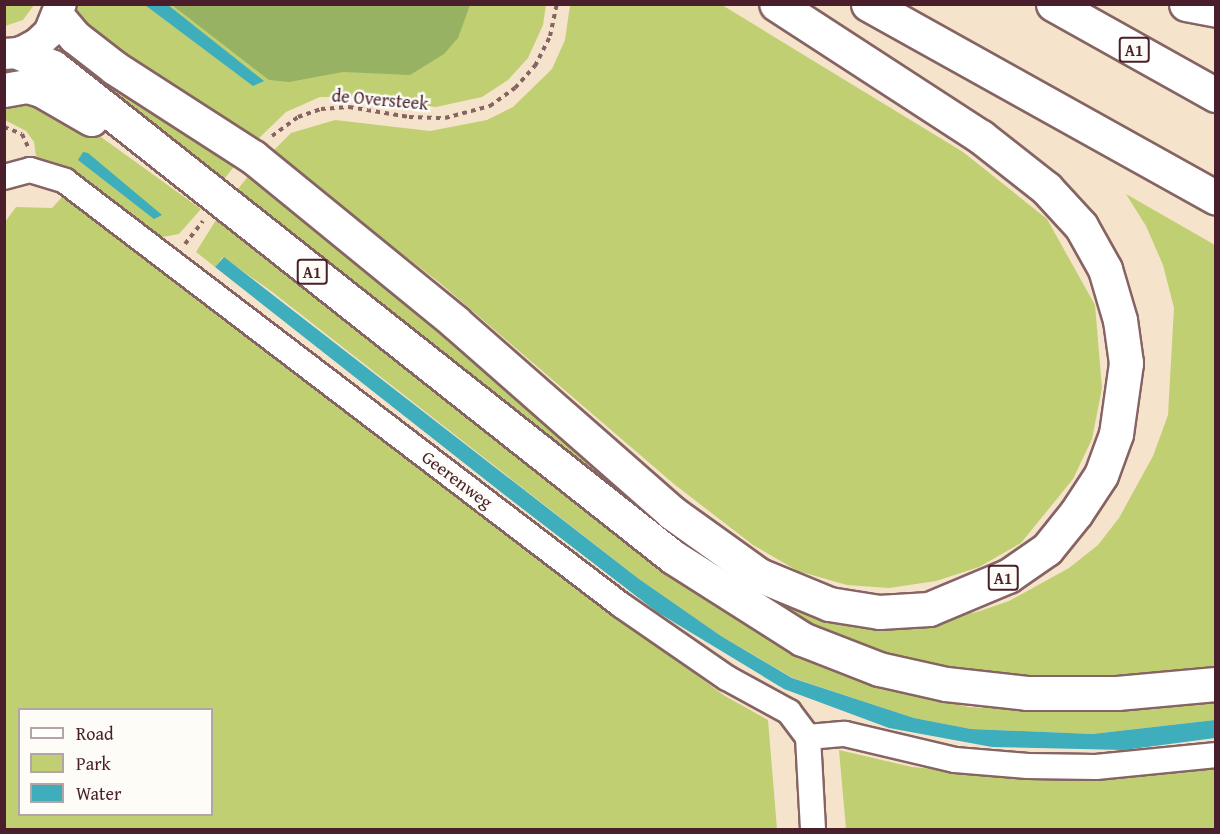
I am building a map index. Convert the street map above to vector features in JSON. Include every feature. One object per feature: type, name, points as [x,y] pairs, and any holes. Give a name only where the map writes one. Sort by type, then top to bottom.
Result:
[{"type":"highway","name":"A1","points":[[59,10],[75,37],[115,68],[253,157],[455,322],[671,512],[759,575],[829,604],[879,612],[929,609],[972,594],[1008,576],[1047,549],[1076,513],[1101,475],[1116,434],[1126,363],[1120,320],[1105,268],[1081,226],[1046,188],[981,136],[776,4]]},
{"type":"highway","points":[[868,4],[1215,198]]},
{"type":"highway","name":"A1","points":[[1053,4],[1215,95]]},
{"type":"highway","points":[[1186,4],[1215,10]]},
{"type":"highway","name":"A1","points":[[12,53],[53,67],[673,557],[802,639],[879,669],[946,684],[1016,692],[1117,693],[1215,684]]},
{"type":"highway","name":"A1","points":[[4,90],[27,86],[41,90],[162,155]]},
{"type":"main road","points":[[12,53],[49,33],[59,10]]},
{"type":"street","points":[[4,177],[30,170]]},
{"type":"street","name":"Geerenweg","points":[[30,170],[65,181],[621,605],[727,678],[789,712],[808,737]]},
{"type":"street","points":[[813,830],[808,737],[845,734],[955,760],[1028,766],[1096,767],[1215,755]]},
{"type":"path","name":"de Oversteek","points":[[253,157],[287,123],[321,109],[349,107],[409,117],[445,118],[490,106],[515,88],[535,66],[550,36],[557,4]]},
{"type":"path","points":[[4,127],[26,140],[30,170]]},
{"type":"path","points":[[171,262],[220,199]]},
{"type":"green space","points":[[4,5],[34,5],[23,20],[5,26]]},
{"type":"green space","points":[[74,5],[546,5],[543,25],[528,58],[508,80],[482,97],[436,107],[359,97],[320,97],[286,112],[251,146],[86,33]]},
{"type":"green space","points":[[172,5],[470,5],[458,38],[444,54],[410,75],[343,72],[289,82],[269,80]]},
{"type":"green space","points":[[570,5],[722,5],[963,152],[1047,219],[1095,305],[1102,388],[1092,439],[1073,479],[1021,543],[979,567],[936,581],[889,588],[847,585],[798,571],[753,545],[674,484],[440,283],[347,212],[267,157],[291,133],[335,120],[430,131],[487,120],[513,107],[552,69],[565,40]]},
{"type":"green space","points":[[114,76],[239,160],[219,186],[100,94]]},
{"type":"green space","points":[[26,103],[101,137],[201,209],[179,234],[157,238],[36,156],[34,142],[26,131],[5,120],[4,105]]},
{"type":"green space","points":[[253,170],[747,578],[936,619],[977,612],[1009,601],[1069,568],[1098,545],[1119,518],[1153,456],[1168,415],[1174,308],[1163,265],[1146,226],[1126,194],[1215,245],[1215,669],[1086,683],[1023,682],[898,659],[798,620],[737,586],[231,198]]},
{"type":"green space","points":[[66,193],[582,591],[725,696],[768,720],[777,829],[5,830],[5,222],[16,207],[52,208]]},
{"type":"green space","points":[[216,220],[671,576],[761,635],[857,678],[968,707],[1073,712],[1215,700],[1215,720],[1092,734],[971,729],[914,718],[793,678],[721,636],[639,579],[271,291],[223,257],[215,267],[196,252]]},
{"type":"green space","points":[[839,750],[912,767],[991,774],[1215,764],[1215,829],[846,829]]},
{"type":"water","points":[[145,5],[168,5],[264,81],[253,86]]},
{"type":"water","points":[[83,152],[88,153],[162,215],[154,219],[78,160]]},
{"type":"water","points":[[224,257],[639,579],[721,636],[792,678],[914,718],[971,729],[1092,734],[1215,720],[1215,738],[1124,750],[992,747],[889,728],[784,689],[657,612],[506,496],[215,267]]}]
